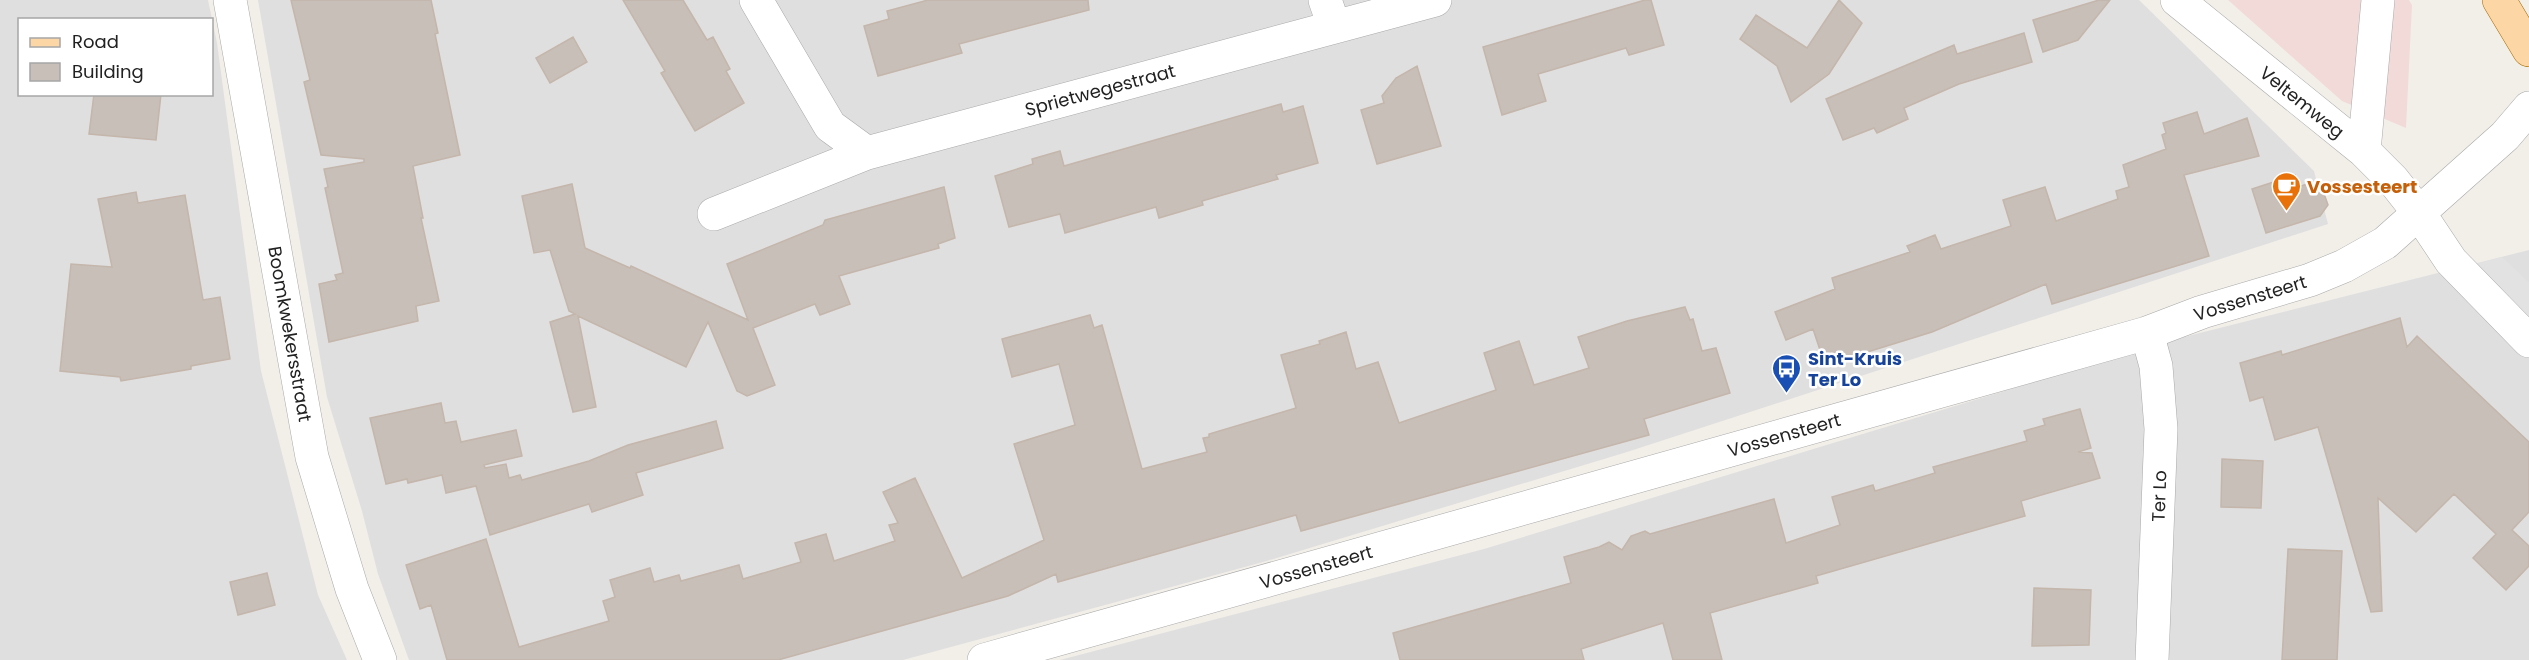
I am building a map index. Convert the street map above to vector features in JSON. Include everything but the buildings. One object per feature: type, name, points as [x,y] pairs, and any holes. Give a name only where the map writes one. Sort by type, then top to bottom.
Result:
[{"type":"main road","points":[[2499,0],[2529,50]]},
{"type":"street","name":"Boomkwekersstraat","points":[[230,0],[312,457],[352,589],[380,660]]},
{"type":"street","points":[[756,0],[830,126],[867,153]]},
{"type":"street","name":"Sprietwegestraat","points":[[714,214],[867,153],[1330,13],[1435,0]]},
{"type":"street","name":"Veltemweg","points":[[2177,0],[2364,151],[2393,180],[2419,213],[2451,261],[2529,341]]},
{"type":"street","points":[[2364,151],[2378,0]]},
{"type":"street","name":"Vossensteert","points":[[984,660],[2147,333],[2202,312],[2310,280],[2344,266],[2385,243],[2500,140],[2529,108]]},
{"type":"street","name":"Ter Lo","points":[[2147,333],[2156,366],[2161,429],[2152,660]]},
{"type":"shaded area","points":[[0,0],[208,0],[212,18],[18,18],[18,96],[213,96],[213,24],[261,371],[318,595],[347,660],[0,660]]},
{"type":"shaded area","points":[[258,0],[2139,0],[2314,171],[2328,224],[1627,452],[1263,562],[903,660],[409,660],[378,574],[362,511],[327,397]]},
{"type":"shaded area","points":[[2228,0],[2409,0],[2412,5],[2406,128],[2342,101]]},
{"type":"shaded area","points":[[2529,250],[2529,660],[1060,660],[1484,549],[2172,340]]},
{"type":"shaded area","points":[[2502,257],[2529,282],[2529,324],[2468,266]]},
{"type":"place","name":"Vossesteert","points":[[2286,212]]},
{"type":"place","name":"Sint-Kruis Ter Lo","points":[[1787,394]]}]
